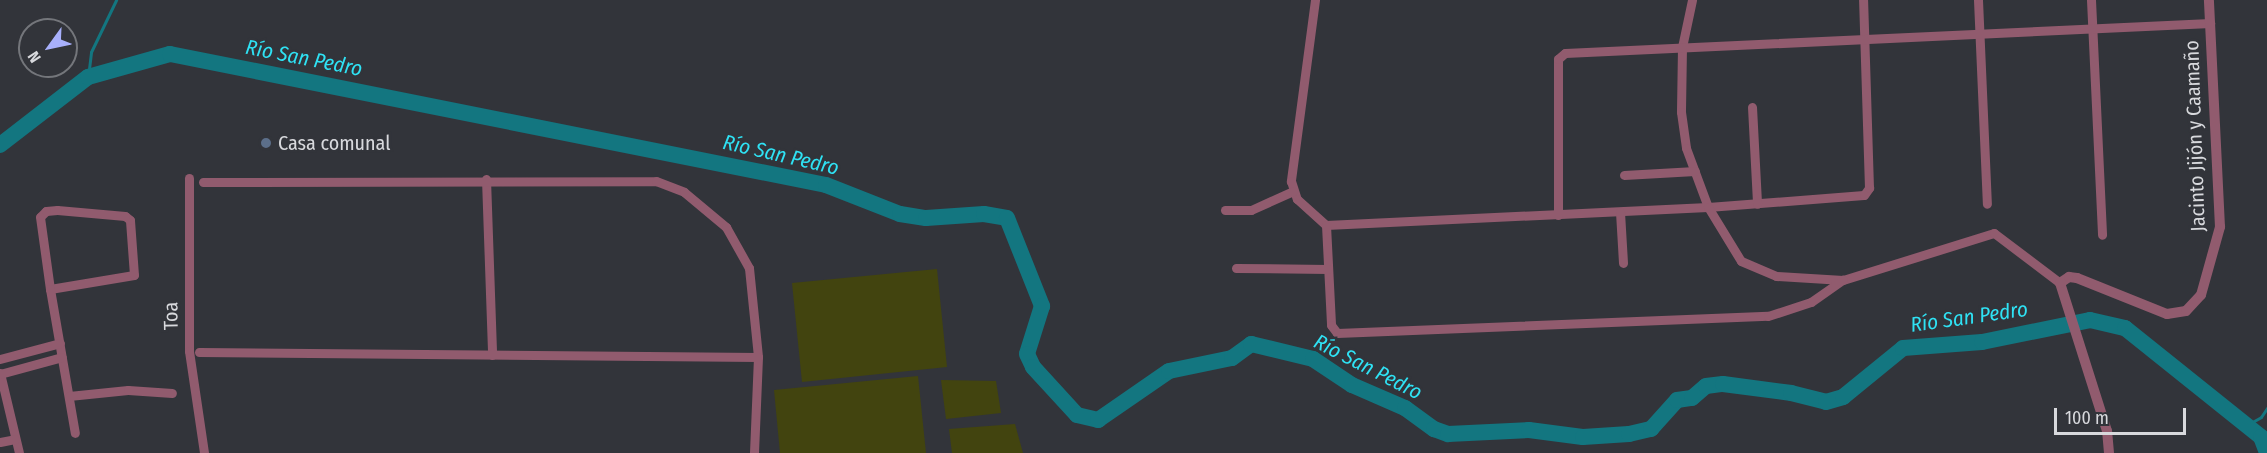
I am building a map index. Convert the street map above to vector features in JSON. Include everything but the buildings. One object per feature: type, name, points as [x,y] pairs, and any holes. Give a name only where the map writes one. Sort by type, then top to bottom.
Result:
[{"type":"street","points":[[1315,0],[1293,191],[1312,216],[1326,225],[1620,212],[1856,198],[1869,188],[1863,0]]},
{"type":"street","points":[[1692,0],[1682,46],[1681,112],[1695,171],[1708,207],[1741,261],[1760,271],[1797,280],[1843,280]]},
{"type":"street","points":[[1978,0],[1987,204]]},
{"type":"street","points":[[2091,0],[2102,235]]},
{"type":"street","name":"Jacinto Jijón y Caamaño","points":[[2061,288],[2069,277],[2077,278],[2167,314],[2186,311],[2201,295],[2220,227],[2209,0]]},
{"type":"street","points":[[1558,214],[1561,55],[1682,46],[1980,33],[2093,31],[2210,23]]},
{"type":"street","points":[[1752,107],[1757,204]]},
{"type":"street","points":[[1624,174],[1695,171]]},
{"type":"street","name":"Toa","points":[[189,178],[189,351],[204,453]]},
{"type":"street","points":[[203,182],[486,179],[656,181],[684,192],[726,227],[749,268],[758,357],[754,453]]},
{"type":"street","points":[[486,179],[492,355]]},
{"type":"street","points":[[1225,210],[1251,210],[1293,191]]},
{"type":"street","points":[[50,289],[135,275],[130,220],[126,216],[43,212],[40,219],[50,289],[75,433]]},
{"type":"street","points":[[1620,212],[1623,263]]},
{"type":"street","points":[[1326,225],[1331,326],[1337,333],[1768,316],[1811,302],[1843,280],[1987,233],[1994,233],[2061,288],[2084,353],[2107,431],[2109,453]]},
{"type":"street","points":[[1236,268],[1328,269]]},
{"type":"street","points":[[0,359],[60,343]]},
{"type":"street","points":[[199,352],[758,357]]},
{"type":"street","points":[[19,453],[0,373],[62,357]]},
{"type":"street","points":[[69,396],[129,390],[172,393]]},
{"type":"street","points":[[0,442],[15,439]]},
{"type":"shaded area","points":[[937,269],[947,367],[802,382],[792,283]]},
{"type":"shaded area","points":[[918,376],[926,453],[780,453],[774,390]]},
{"type":"shaded area","points":[[941,380],[996,381],[1001,413],[946,419]]},
{"type":"shaded area","points":[[1015,424],[1023,453],[952,453],[949,429]]},
{"type":"waterway","points":[[88,77],[91,52],[116,0]]},
{"type":"waterway","name":"Río San Pedro","points":[[0,145],[88,77],[170,54],[826,185],[900,214],[926,218],[984,214],[1007,218],[1042,306],[1027,354],[1033,367],[1077,415],[1098,420],[1169,371],[1232,358],[1251,344],[1313,359],[1352,385],[1405,408],[1434,429],[1448,434],[1529,430],[1583,437],[1629,434],[1651,429],[1677,400],[1692,398],[1706,386],[1723,384],[1791,393],[1826,402],[1843,397],[1903,348],[1982,342],[2090,320],[2125,328],[2261,437],[2267,453]]},
{"type":"waterway","points":[[2245,426],[2261,417],[2267,408]]},
{"type":"place","name":"Casa comunal","points":[[266,143]]}]
